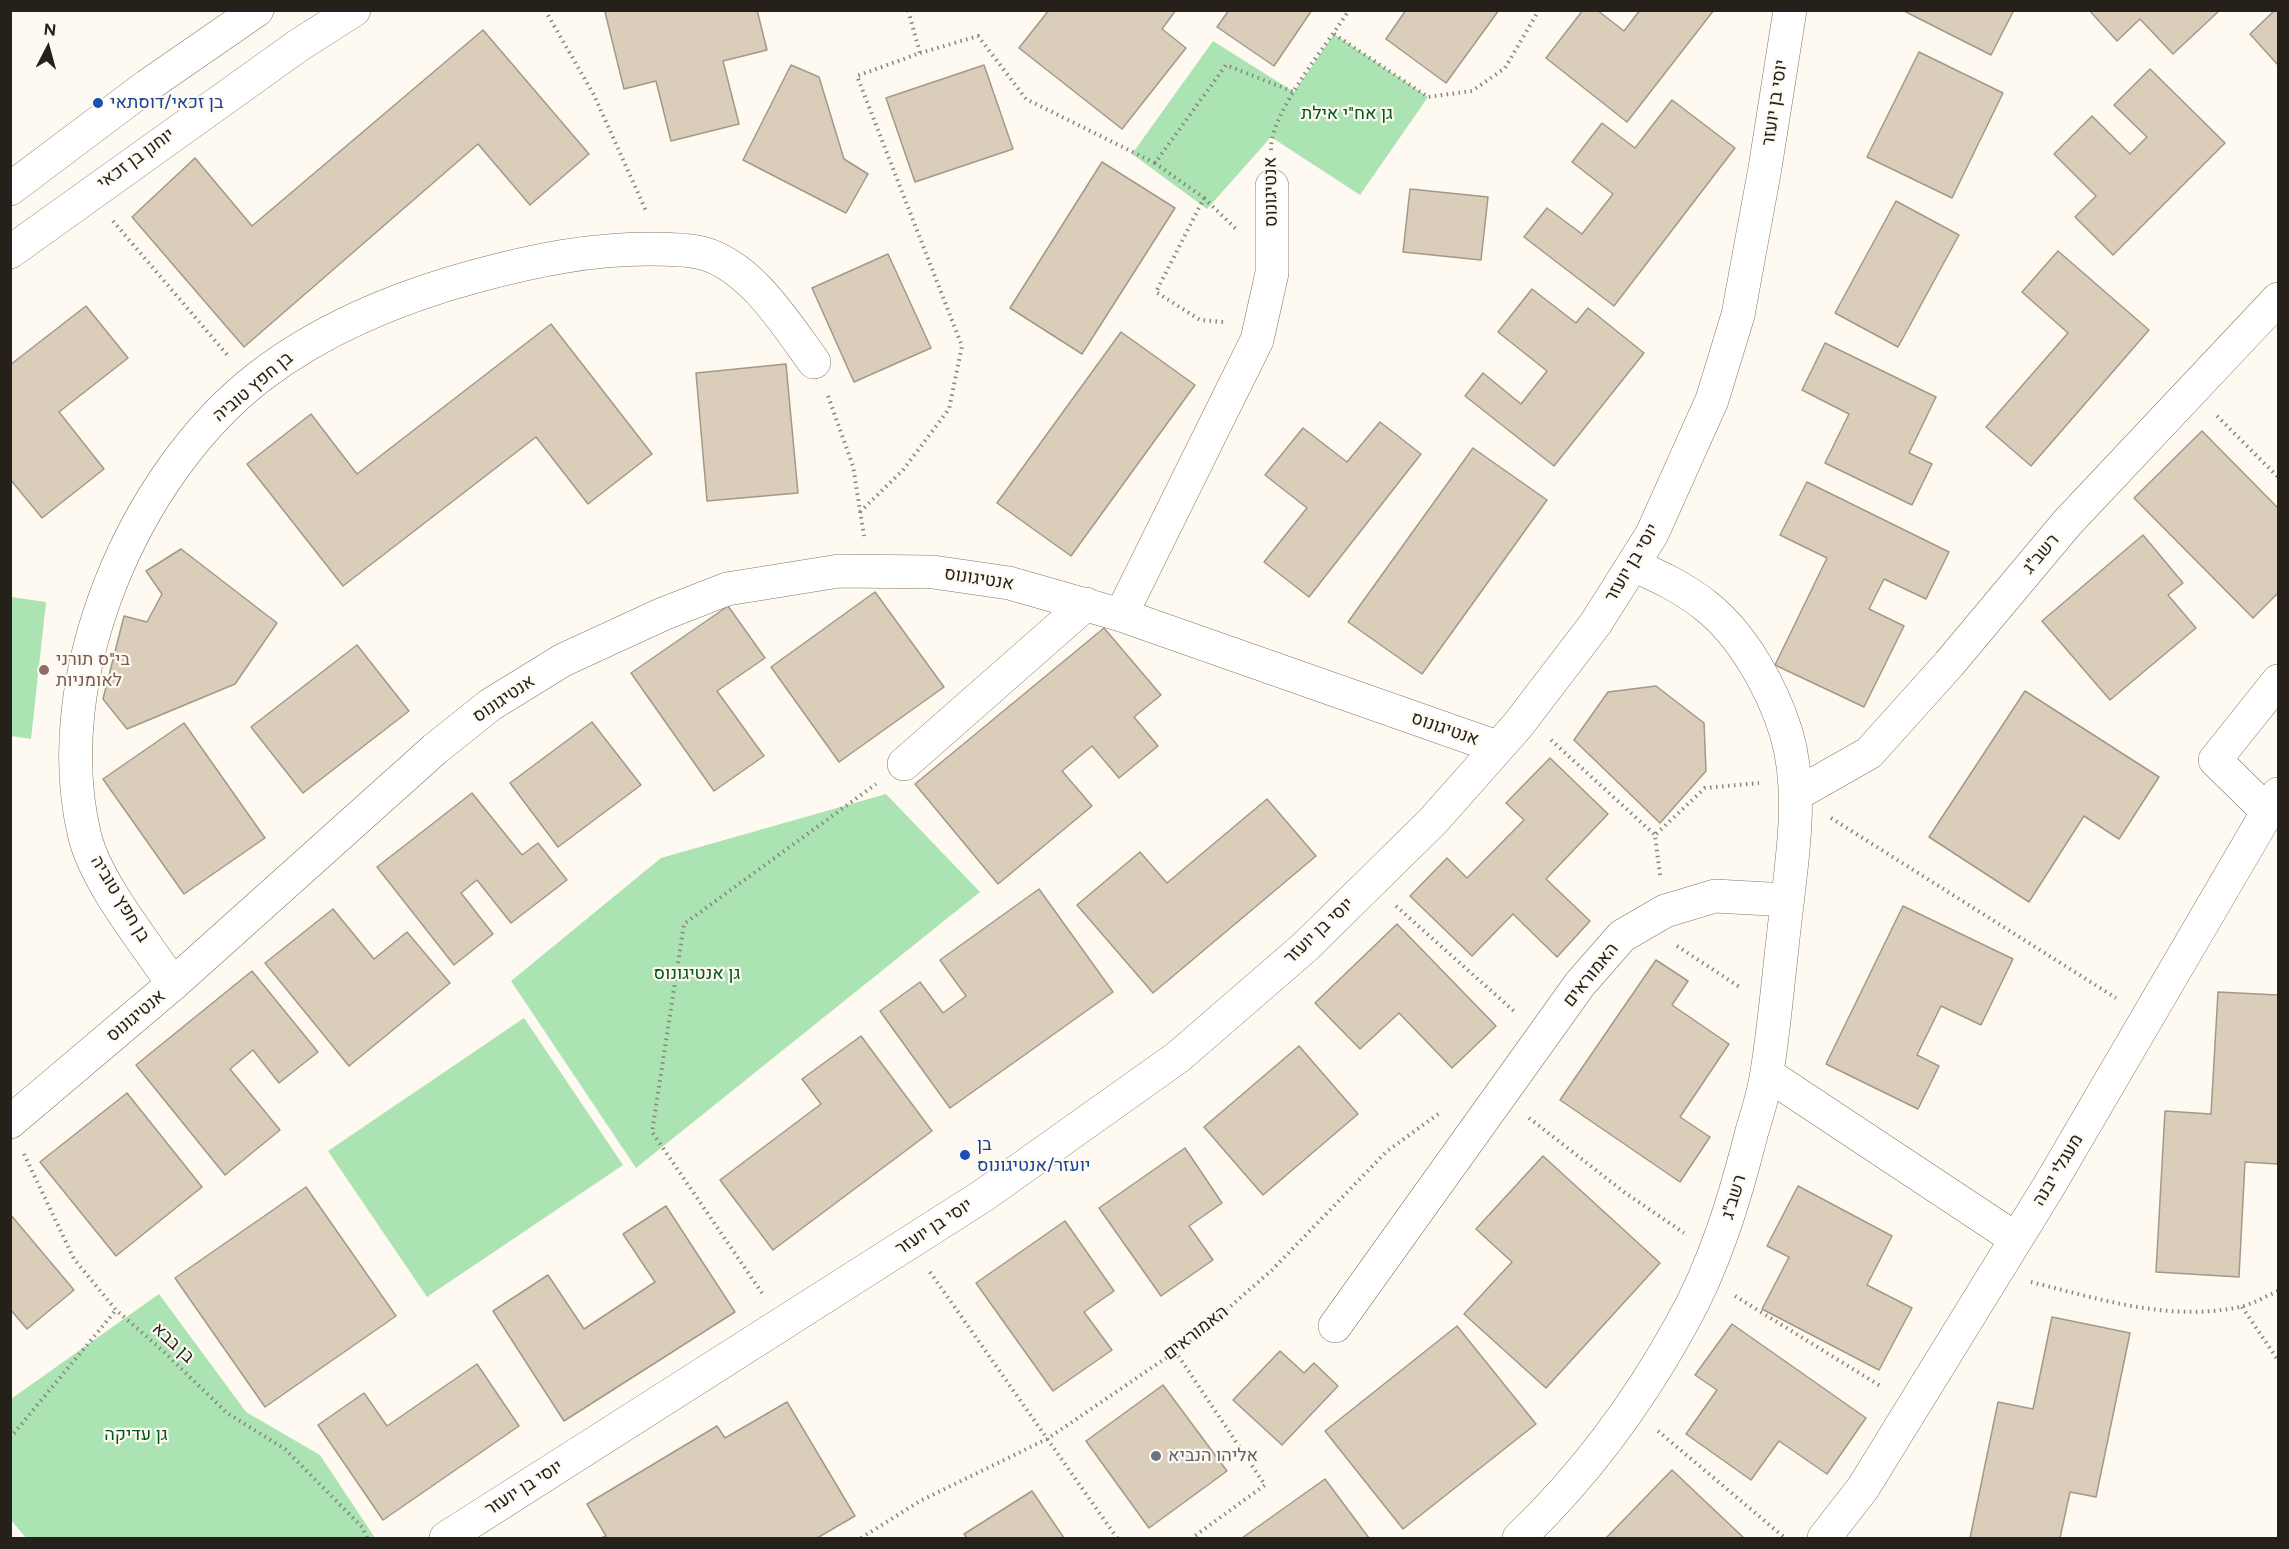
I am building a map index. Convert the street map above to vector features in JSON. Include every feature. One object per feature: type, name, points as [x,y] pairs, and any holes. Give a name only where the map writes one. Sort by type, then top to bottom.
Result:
[{"type":"street","points":[[10,189],[147,86],[257,10]]},
{"type":"street","name":"יוחנן בן זכאי","points":[[10,252],[299,45],[354,10]]},
{"type":"street","name":"יוסי בן יועזר","points":[[446,1539],[984,1195],[1178,1057],[1305,947],[1433,821],[1518,725],[1596,623],[1652,534],[1712,400],[1738,315],[1765,168],[1790,10]]},
{"type":"street","name":"אנטיגונוס","points":[[1121,615],[1257,340],[1272,273],[1272,186]]},
{"type":"street","name":"בן חפץ טוביה","points":[[173,984],[98,870],[86,839],[74,755],[80,697],[96,622],[118,563],[179,458],[219,411],[310,341],[409,296],[537,260],[609,249],[663,249],[703,253],[737,272],[769,301],[814,362]]},
{"type":"street","name":"רשב\"ג","points":[[1795,788],[1869,753],[1949,664],[2067,524],[2278,299]]},
{"type":"street","name":"רשב\"ג","points":[[1520,1539],[1562,1497],[1630,1407],[1682,1325],[1709,1265],[1746,1158],[1767,1074],[1787,900],[1795,788],[1785,732],[1764,683],[1739,642],[1707,606],[1670,582],[1633,565]]},
{"type":"street","name":"אנטיגונוס","points":[[15,1134],[173,984],[435,749],[490,705],[563,660],[663,614],[728,589],[788,577],[839,571],[933,572],[1009,583],[1121,615],[1497,747]]},
{"type":"street","points":[[904,764],[1086,604]]},
{"type":"street","points":[[2273,803],[2215,760],[2278,681]]},
{"type":"street","name":"מעגלי יבנה","points":[[1824,1539],[1863,1488],[1996,1272],[2273,803]]},
{"type":"street","name":"האמוראים","points":[[1335,1326],[1580,984],[1622,936],[1654,917],[1715,896],[1787,900]]},
{"type":"street","points":[[1767,1074],[2016,1239]]},
{"type":"path","points":[[545,10],[594,95],[663,249]]},
{"type":"path","points":[[908,10],[920,52]]},
{"type":"path","name":"אנטיגונוס","points":[[1272,186],[1271,137],[1294,92],[1349,10]]},
{"type":"path","points":[[1334,34],[1428,97],[1472,91],[1505,68],[1529,31],[1539,10]]},
{"type":"path","points":[[860,512],[903,470],[949,409],[962,346],[857,76],[920,52],[978,36],[1026,99],[1155,163],[1204,198],[1156,292],[1200,320],[1260,326]]},
{"type":"path","points":[[1155,163],[1226,65],[1294,92]]},
{"type":"path","points":[[90,193],[252,384]]},
{"type":"path","points":[[814,362],[837,417],[853,466],[869,571]]},
{"type":"path","points":[[2191,391],[2278,477]]},
{"type":"path","points":[[1590,778],[1555,741],[1546,735],[1590,778],[1655,835]]},
{"type":"path","points":[[751,1276],[652,1132],[684,924],[904,764]]},
{"type":"path","points":[[1774,1010],[1654,917],[1655,835],[1705,788],[1795,788]]},
{"type":"path","points":[[1862,837],[2147,1018]]},
{"type":"path","points":[[1370,883],[1544,1037]]},
{"type":"path","points":[[1501,1096],[1670,1223],[1709,1265],[1913,1406]]},
{"type":"path","name":"האמוראים","points":[[861,1539],[920,1501],[1047,1439],[1191,1341],[1272,1270],[1386,1152],[1449,1106],[1501,1096]]},
{"type":"path","name":"בן בבא","points":[[15,1134],[74,1259],[116,1310],[162,1350],[227,1413],[285,1449],[363,1527],[368,1539]]},
{"type":"path","points":[[910,1243],[1117,1539]]},
{"type":"path","points":[[1996,1272],[2129,1307],[2188,1313],[2242,1307],[2278,1291]]},
{"type":"path","points":[[2242,1307],[2278,1360]]},
{"type":"path","points":[[10,1438],[116,1310]]},
{"type":"path","points":[[1175,1351],[1265,1485],[1192,1539]]},
{"type":"path","points":[[1630,1407],[1785,1539]]},
{"type":"green space","name":"גן אח\"י אילת","points":[[1334,34],[1428,97],[1360,195],[1271,137],[1207,209],[1132,154],[1213,41],[1294,92]]},
{"type":"green space","points":[[11,597],[46,602],[31,739],[11,736]]},
{"type":"green space","name":"גן אנטיגונוס","points":[[886,794],[980,892],[636,1168],[511,981],[661,858]]},
{"type":"green space","points":[[524,1018],[623,1165],[427,1297],[328,1151]]},
{"type":"green space","name":"גן עדיקה","points":[[159,1294],[246,1412],[320,1455],[375,1538],[26,1538],[11,1520],[11,1399]]},
{"type":"building","points":[[612,10],[757,10],[767,50],[723,61],[739,124],[671,141],[656,81],[624,89],[605,12]]},
{"type":"building","points":[[1049,10],[1176,10],[1162,29],[1186,48],[1122,129],[1019,48]]},
{"type":"building","points":[[1229,10],[1312,10],[1274,66],[1217,27]]},
{"type":"building","points":[[1406,10],[1499,10],[1446,83],[1386,39]]},
{"type":"building","points":[[1583,10],[1597,10],[1624,31],[1640,10],[1714,10],[1627,122],[1546,58]]},
{"type":"building","points":[[1902,10],[2014,10],[1991,55]]},
{"type":"building","points":[[2089,10],[2220,10],[2173,54],[2140,19],[2117,41]]},
{"type":"building","points":[[2275,10],[2278,10],[2278,65],[2250,34]]},
{"type":"building","points":[[483,30],[589,154],[530,205],[478,144],[244,347],[132,217],[195,158],[252,226]]},
{"type":"building","points":[[1919,52],[2003,93],[1952,198],[1867,157]]},
{"type":"building","points":[[791,65],[819,77],[844,159],[868,174],[846,213],[743,160]]},
{"type":"building","points":[[984,65],[1013,149],[915,182],[886,98]]},
{"type":"building","points":[[2150,69],[2225,143],[2113,255],[2075,217],[2096,196],[2054,154],[2092,116],[2130,154],[2147,137],[2114,105]]},
{"type":"building","points":[[1672,100],[1735,148],[1614,306],[1524,237],[1547,208],[1582,234],[1613,194],[1572,162],[1602,123],[1635,148]]},
{"type":"building","points":[[1102,162],[1175,208],[1082,354],[1010,308]]},
{"type":"building","points":[[1410,189],[1488,197],[1481,260],[1403,252]]},
{"type":"building","points":[[1896,201],[1959,235],[1898,347],[1835,313]]},
{"type":"building","points":[[2058,251],[2149,330],[2031,466],[1986,427],[2068,333],[2022,292]]},
{"type":"building","points":[[888,254],[931,348],[854,382],[812,288]]},
{"type":"building","points":[[1532,289],[1576,323],[1588,308],[1644,353],[1554,466],[1465,396],[1483,373],[1521,404],[1547,371],[1498,332]]},
{"type":"building","points":[[86,306],[128,358],[59,412],[104,469],[42,518],[10,479],[10,365]]},
{"type":"building","points":[[551,324],[652,454],[588,504],[536,437],[343,586],[247,464],[311,414],[357,474]]},
{"type":"building","points":[[1121,332],[1195,385],[1071,556],[997,503]]},
{"type":"building","points":[[1825,343],[1936,397],[1909,453],[1932,464],[1912,505],[1825,463],[1849,414],[1802,390]]},
{"type":"building","points":[[786,364],[798,493],[707,501],[696,373]]},
{"type":"building","points":[[1380,422],[1421,454],[1309,597],[1264,562],[1307,508],[1265,475],[1303,428],[1347,462]]},
{"type":"building","points":[[2202,431],[2278,508],[2278,593],[2253,618],[2134,498]]},
{"type":"building","points":[[1473,448],[1547,500],[1422,674],[1348,622]]},
{"type":"building","points":[[1807,482],[1949,552],[1926,599],[1884,579],[1869,609],[1904,626],[1864,707],[1775,665],[1827,558],[1780,535]]},
{"type":"building","points":[[2143,535],[2183,583],[2168,595],[2196,628],[2110,700],[2042,621]]},
{"type":"building","points":[[181,549],[277,623],[235,684],[127,729],[103,699],[124,616],[147,622],[162,594],[146,571]]},
{"type":"building","points":[[875,592],[944,687],[839,762],[771,667]]},
{"type":"building","points":[[728,606],[765,658],[717,691],[764,756],[714,791],[631,673]]},
{"type":"building","points":[[1104,628],[1161,695],[1134,717],[1158,746],[1119,778],[1092,746],[1062,771],[1092,806],[998,884],[915,784]]},
{"type":"building","points":[[357,645],[409,711],[303,793],[251,727]]},
{"type":"building","points":[[1656,686],[1704,723],[1706,771],[1660,823],[1574,740],[1608,692]]},
{"type":"building","points":[[2025,691],[2159,777],[2119,839],[2084,816],[2029,902],[1929,837]]},
{"type":"building","points":[[592,722],[641,785],[558,847],[510,783]]},
{"type":"building","points":[[184,723],[265,838],[184,894],[103,779]]},
{"type":"building","points":[[1550,758],[1608,814],[1546,879],[1590,921],[1557,957],[1513,914],[1472,956],[1410,896],[1447,858],[1467,878],[1524,820],[1506,803]]},
{"type":"building","points":[[472,793],[522,855],[538,843],[567,880],[511,923],[477,880],[461,893],[493,934],[454,965],[377,867]]},
{"type":"building","points":[[1267,799],[1316,856],[1153,993],[1077,905],[1140,852],[1167,883]]},
{"type":"building","points":[[1039,889],[1113,992],[950,1108],[880,1011],[920,982],[943,1013],[966,996],[940,960]]},
{"type":"building","points":[[1903,906],[2013,959],[1981,1025],[1941,1006],[1917,1055],[1939,1066],[1918,1109],[1826,1064]]},
{"type":"building","points":[[333,909],[374,959],[407,932],[450,983],[349,1066],[265,963]]},
{"type":"building","points":[[1397,924],[1496,1026],[1452,1068],[1399,1013],[1360,1049],[1315,1003]]},
{"type":"building","points":[[1656,960],[1688,981],[1672,1005],[1729,1044],[1680,1117],[1710,1137],[1680,1182],[1560,1100]]},
{"type":"building","points":[[252,971],[318,1052],[279,1083],[253,1050],[230,1069],[280,1130],[225,1175],[136,1065]]},
{"type":"building","points":[[2218,992],[2278,995],[2278,1164],[2245,1162],[2239,1277],[2156,1272],[2165,1111],[2211,1114]]},
{"type":"building","points":[[861,1036],[932,1131],[773,1250],[720,1180],[821,1104],[802,1079]]},
{"type":"building","points":[[1299,1046],[1358,1114],[1263,1195],[1204,1127]]},
{"type":"building","points":[[127,1093],[202,1187],[116,1256],[40,1162]]},
{"type":"building","points":[[1185,1148],[1222,1203],[1189,1226],[1213,1260],[1161,1296],[1099,1208]]},
{"type":"building","points":[[1543,1156],[1660,1263],[1546,1388],[1464,1314],[1512,1262],[1476,1229]]},
{"type":"building","points":[[1798,1186],[1892,1236],[1867,1285],[1912,1308],[1879,1370],[1762,1309],[1789,1257],[1767,1246]]},
{"type":"building","points":[[306,1187],[396,1316],[265,1407],[175,1278]]},
{"type":"building","points":[[666,1206],[735,1312],[564,1421],[493,1311],[548,1275],[584,1329],[655,1282],[623,1234]]},
{"type":"building","points":[[10,1214],[74,1290],[27,1329],[10,1309]]},
{"type":"building","points":[[1065,1221],[1114,1291],[1084,1312],[1112,1350],[1053,1391],[976,1283]]},
{"type":"building","points":[[2052,1317],[2130,1333],[2096,1497],[2070,1492],[2060,1538],[1970,1538],[1998,1402],[2033,1409]]},
{"type":"building","points":[[1732,1324],[1866,1418],[1827,1474],[1779,1441],[1751,1480],[1686,1434],[1717,1390],[1695,1375]]},
{"type":"building","points":[[1457,1326],[1536,1424],[1403,1529],[1325,1431]]},
{"type":"building","points":[[1280,1351],[1304,1373],[1314,1363],[1338,1386],[1282,1445],[1233,1400]]},
{"type":"building","points":[[477,1364],[519,1426],[383,1520],[318,1425],[364,1393],[387,1426]]},
{"type":"building","name":"אליהו הנביא","points":[[1163,1385],[1227,1471],[1149,1528],[1086,1441]]},
{"type":"building","points":[[787,1402],[855,1516],[817,1538],[601,1538],[606,1536],[587,1504],[717,1426],[725,1438]]},
{"type":"building","points":[[1672,1470],[1744,1538],[1606,1538]]},
{"type":"building","points":[[1325,1479],[1369,1538],[1242,1538]]},
{"type":"building","points":[[1032,1491],[1064,1538],[967,1538],[964,1534]]},
{"type":"place","name":"בן זכאי/דוסתאי","points":[[98,103]]},
{"type":"place","name":"בי\"ס תורני לאומניות","points":[[44,670]]},
{"type":"place","name":"בן יועזר/אנטיגונוס","points":[[965,1155]]},
{"type":"place","name":"אליהו הנביא","points":[[1156,1456]]}]
